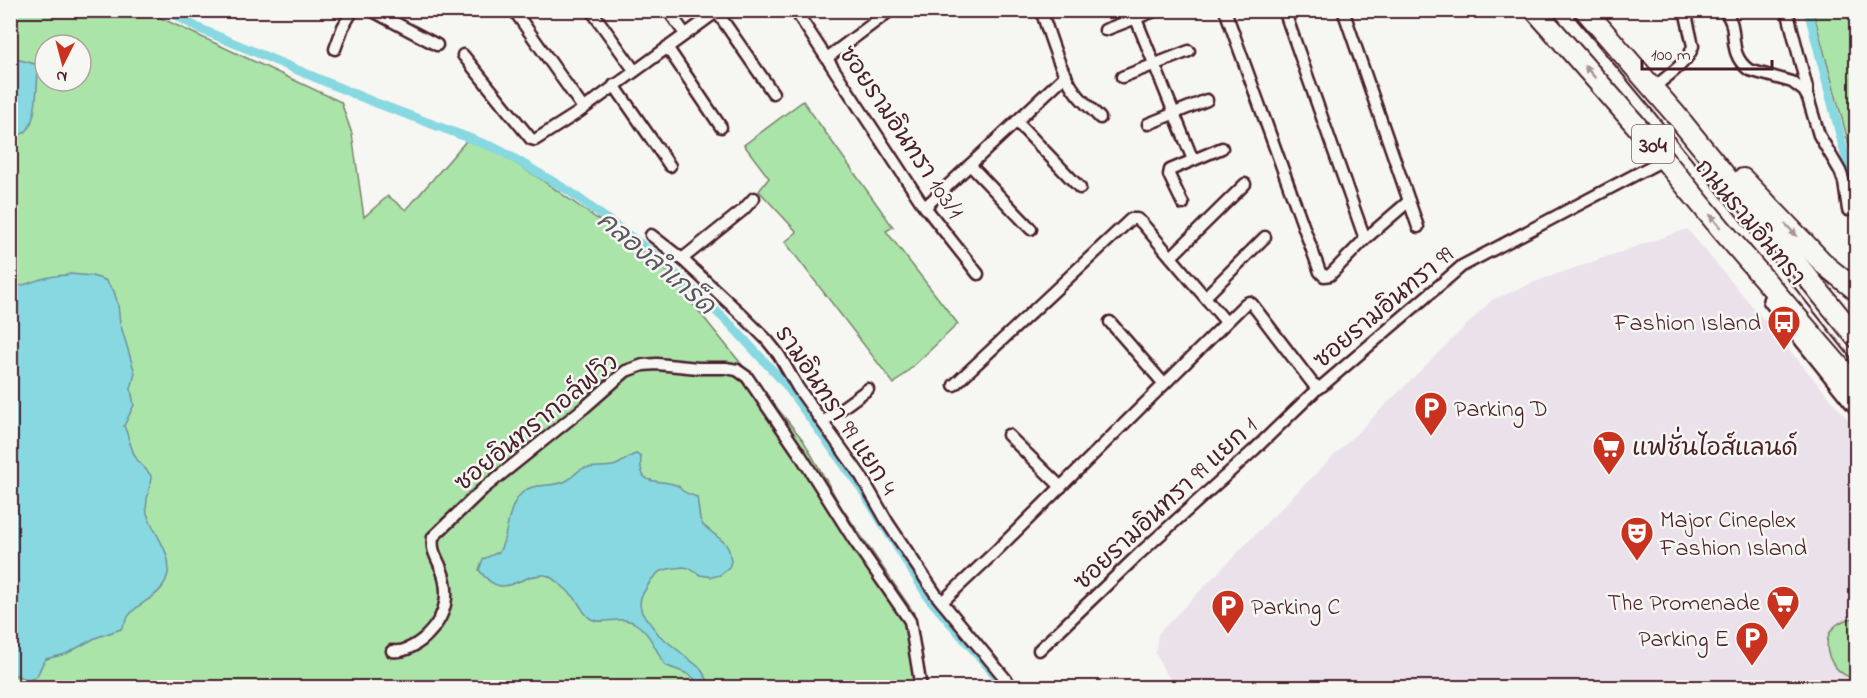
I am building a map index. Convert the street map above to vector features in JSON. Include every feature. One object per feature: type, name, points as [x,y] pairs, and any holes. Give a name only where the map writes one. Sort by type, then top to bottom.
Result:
[{"type":"highway","name":"ถนนรามอินทรา","points":[[1535,10],[1665,159],[1753,266],[1857,386]]},
{"type":"highway","name":"ถนนรามอินทรา","points":[[1585,10],[1676,115],[1857,337]]},
{"type":"highway","points":[[1676,115],[1728,163],[1826,266],[1857,290]]},
{"type":"highway","points":[[1803,271],[1857,317]]},
{"type":"main road","points":[[1753,266],[1775,307],[1857,406]]},
{"type":"street","points":[[335,49],[353,10]]},
{"type":"street","points":[[371,10],[437,45]]},
{"type":"street","points":[[591,10],[634,70]]},
{"type":"street","points":[[668,10],[685,34]]},
{"type":"street","name":"ซอยรามอินทรา 103/1","points":[[795,10],[925,207],[978,274]]},
{"type":"street","points":[[827,58],[891,10]]},
{"type":"street","points":[[1041,10],[1066,75],[1076,93],[1100,118]]},
{"type":"street","points":[[1105,30],[1131,17],[1157,10]]},
{"type":"street","points":[[1225,10],[1320,272],[1324,276],[1330,275],[1365,239],[1408,201]]},
{"type":"street","points":[[1284,10],[1365,239]]},
{"type":"street","points":[[1343,10],[1418,227]]},
{"type":"street","points":[[1723,10],[1732,24],[1735,51],[1744,66],[1749,70],[1792,82],[1807,96]]},
{"type":"street","points":[[1787,10],[1807,88],[1807,96],[1819,135],[1844,182],[1848,210]]},
{"type":"street","points":[[464,55],[531,139],[540,138],[718,11],[773,93]]},
{"type":"street","points":[[1653,88],[1673,72],[1692,50],[1688,11]]},
{"type":"street","points":[[518,16],[583,108]]},
{"type":"street","points":[[1131,17],[1155,65],[1193,160]]},
{"type":"street","points":[[667,47],[721,128]]},
{"type":"street","points":[[1122,77],[1189,51]]},
{"type":"street","points":[[925,207],[1066,75]]},
{"type":"street","points":[[614,85],[670,166]]},
{"type":"street","points":[[1148,124],[1207,100]]},
{"type":"street","points":[[1017,122],[1080,188]]},
{"type":"street","points":[[1184,204],[1170,170],[1222,148]]},
{"type":"street","name":"ซอยรามอินทรา 99","points":[[942,602],[1245,304],[1249,302],[1252,304],[1308,377],[1319,387],[1322,386],[1462,266],[1665,159]]},
{"type":"street","points":[[970,165],[1030,229]]},
{"type":"street","points":[[1171,257],[1245,184]]},
{"type":"street","points":[[682,259],[743,210],[754,198]]},
{"type":"street","points":[[954,385],[1131,219],[1137,219],[1142,223],[1226,322]]},
{"type":"street","name":"รามอินทรา 99 แยก 4","points":[[651,235],[682,259],[767,340],[861,476],[917,568],[942,602],[1013,687]]},
{"type":"street","points":[[1205,297],[1265,237]]},
{"type":"street","points":[[1110,322],[1164,384]]},
{"type":"street","name":"ซอยอินทรากอล์ฟวิว","points":[[392,651],[400,653],[417,644],[429,634],[444,611],[447,597],[446,585],[431,546],[433,537],[483,489],[626,371],[643,364],[726,368],[737,370],[747,377],[910,621],[921,687]]},
{"type":"street","name":"ซอยรามอินทรา 99 แยก 1","points":[[1039,650],[1319,387]]},
{"type":"street","points":[[824,422],[868,389]]},
{"type":"street","points":[[1008,435],[1061,487]]},
{"type":"shaded area","points":[[1687,229],[1856,429],[1856,687],[1177,688],[1165,672],[1156,654],[1158,634],[1290,499],[1492,300],[1540,280]]},
{"type":"green space","points":[[10,11],[146,11],[341,102],[352,134],[364,217],[388,196],[406,210],[467,140],[499,153],[539,178],[640,249],[697,297],[692,303],[803,440],[842,508],[914,613],[919,687],[11,687]]},
{"type":"green space","points":[[1813,11],[1856,11],[1856,171]]},
{"type":"green space","points":[[803,101],[893,227],[886,231],[958,324],[894,384],[785,242],[797,232],[759,191],[769,178],[744,145]]},
{"type":"green space","points":[[1856,618],[1856,679],[1835,667],[1827,647],[1828,637],[1833,628],[1843,621]]},
{"type":"water","points":[[20,60],[33,63],[33,93],[37,93],[36,104],[32,122],[21,135],[11,134],[10,61]]},
{"type":"water","points":[[70,274],[105,280],[114,291],[120,323],[135,373],[131,389],[134,405],[124,426],[136,458],[151,476],[146,504],[147,513],[164,548],[169,566],[160,590],[135,609],[121,629],[95,638],[66,654],[46,659],[37,676],[28,681],[16,675],[10,675],[11,287]]},
{"type":"water","points":[[636,454],[641,457],[641,467],[646,478],[676,485],[697,497],[703,525],[725,543],[729,550],[731,561],[729,568],[720,575],[712,577],[700,575],[683,567],[659,572],[651,580],[641,597],[640,605],[642,613],[659,635],[700,668],[712,687],[699,687],[689,675],[665,665],[649,638],[636,624],[625,620],[596,621],[588,617],[574,597],[548,576],[535,576],[504,586],[496,585],[488,580],[479,570],[483,559],[499,552],[512,509],[524,491],[535,486],[566,481],[585,468],[613,466]]},
{"type":"waterway","name":"คลองลำเกร็ด","points":[[167,10],[198,28],[371,101],[498,149],[569,191],[654,254],[731,325],[786,385],[861,488],[928,597],[1003,684]]},
{"type":"waterway","points":[[1808,10],[1856,197]]},
{"type":"railway","points":[[1569,10],[1856,364]]},
{"type":"place","name":"Fashion Island","points":[[1784,351]]},
{"type":"place","name":"Parking D","points":[[1431,437]]},
{"type":"place","name":"แฟชั่นไอส์แลนด์","points":[[1609,476]]},
{"type":"place","name":"Major Cineplex Fashion Island","points":[[1637,562]]},
{"type":"place","name":"The Promenade","points":[[1783,631]]},
{"type":"place","name":"Parking C","points":[[1228,635]]},
{"type":"place","name":"Parking E","points":[[1752,667]]}]
